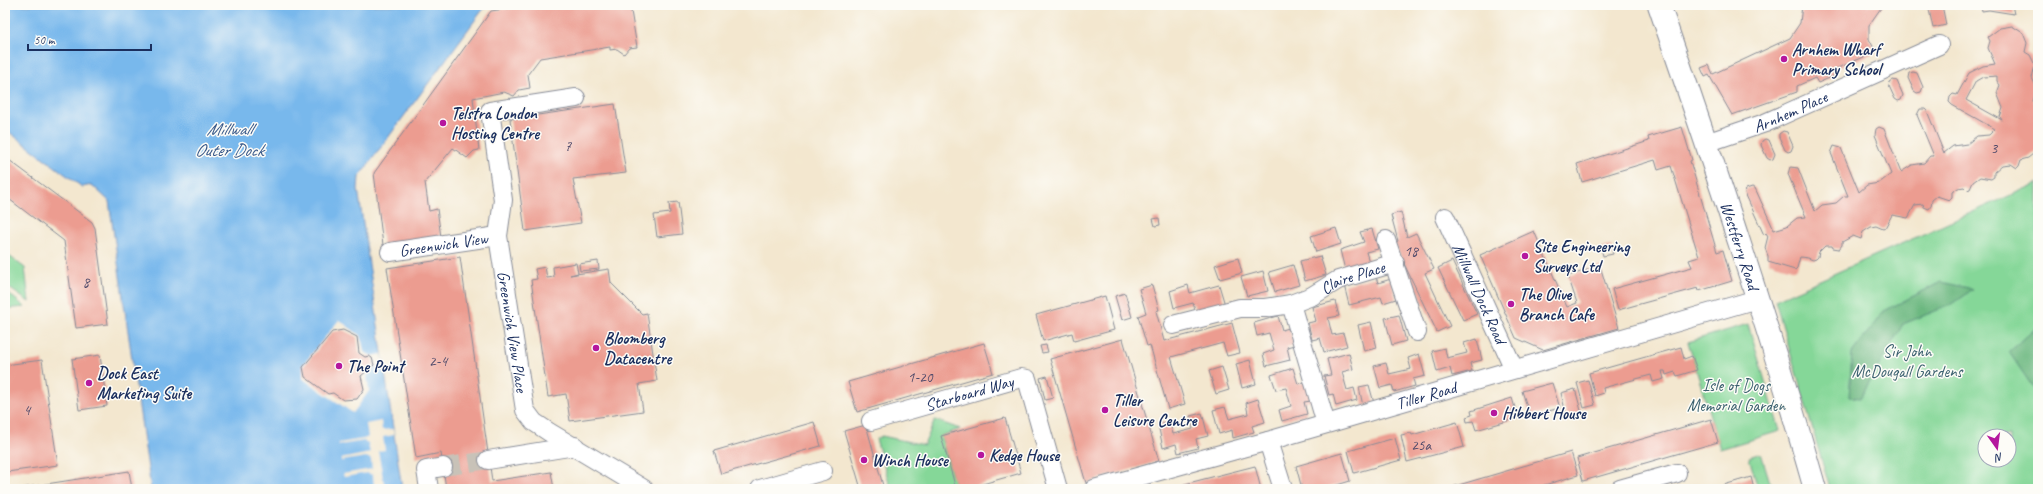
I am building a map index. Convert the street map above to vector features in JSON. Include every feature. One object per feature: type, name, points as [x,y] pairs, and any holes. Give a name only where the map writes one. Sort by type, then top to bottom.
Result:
[{"type":"main road","name":"Westferry Road","points":[[1659,5],[1757,299],[1799,431],[1815,489]]},
{"type":"street","name":"Arnhem Place","points":[[1706,143],[1765,124],[1938,45]]},
{"type":"street","name":"Greenwich View Place","points":[[576,98],[490,111],[503,200],[498,236],[525,410],[534,422],[644,489]]},
{"type":"street","name":"Millwall Dock Road","points":[[1445,217],[1514,369]]},
{"type":"street","name":"Greenwich View","points":[[390,252],[498,236]]},
{"type":"street","points":[[1386,240],[1395,264]]},
{"type":"street","name":"Claire Place","points":[[1173,325],[1240,308],[1265,308],[1291,304],[1312,296],[1338,280],[1395,264],[1417,332]]},
{"type":"street","name":"Tiller Road","points":[[1094,489],[1268,441],[1757,299]]},
{"type":"street","points":[[1291,304],[1326,424]]},
{"type":"street","name":"Starboard Way","points":[[871,421],[1021,378],[1027,379],[1058,489]]},
{"type":"street","points":[[1268,441],[1283,489]]},
{"type":"street","points":[[488,460],[575,446]]},
{"type":"street","points":[[429,489],[426,470],[443,467]]},
{"type":"street","points":[[760,489],[823,471]]},
{"type":"street","points":[[1620,489],[1677,474]]},
{"type":"green space","name":"Sir John McDougall Gardens","points":[[2038,183],[2038,489],[1830,489],[1775,300]]},
{"type":"green space","points":[[5,253],[25,268],[29,302],[5,285]]},
{"type":"green space","points":[[1941,282],[1973,289],[1950,305],[1903,324],[1860,398],[1849,397],[1852,353],[1884,311]]},
{"type":"green space","points":[[8,293],[25,307],[5,309],[5,294]]},
{"type":"green space","name":"Isle of Dogs Memorial Garden","points":[[1748,324],[1780,431],[1720,449],[1688,342]]},
{"type":"green space","points":[[2038,326],[2038,395],[2009,352]]},
{"type":"green space","points":[[935,420],[960,429],[941,436],[956,489],[891,489],[876,439],[882,436],[924,445]]},
{"type":"green space","points":[[1761,453],[1772,489],[1758,489],[1749,457]]},
{"type":"water","name":"Millwall Outer Dock","points":[[5,5],[488,5],[481,12],[359,177],[358,189],[402,489],[151,489],[109,201],[92,185],[82,187],[5,129]]},
{"type":"pier","name":"The Point","points":[[339,320],[361,336],[364,352],[372,356],[382,354],[384,366],[373,368],[367,376],[369,391],[353,413],[303,379],[302,366]]},
{"type":"pier","points":[[381,421],[382,430],[393,429],[394,435],[383,437],[385,450],[378,451],[385,489],[359,489],[374,486],[373,475],[367,473],[344,477],[343,474],[372,469],[371,459],[366,457],[341,461],[341,459],[370,453],[368,443],[364,441],[339,445],[339,443],[368,437],[366,424]]},
{"type":"building","name":"Telstra London Hosting Centre","points":[[533,5],[630,5],[637,47],[629,48],[624,54],[617,49],[610,50],[610,47],[540,58],[528,74],[530,88],[519,90],[514,96],[504,92],[473,98],[479,150],[474,151],[467,158],[453,148],[425,182],[429,211],[437,209],[441,237],[383,245],[374,173],[491,11]]},
{"type":"building","points":[[1802,5],[1883,5],[1869,25],[1869,39],[1876,52],[1833,70],[1834,76],[1818,83],[1815,78],[1797,86],[1797,92],[1732,115],[1709,75],[1705,77],[1701,68],[1709,65],[1713,74],[1790,38],[1800,23]]},
{"type":"building","points":[[1928,5],[1942,5],[1946,25],[1933,28]]},
{"type":"building","points":[[1981,5],[2012,5],[2014,14],[1989,10],[1982,11]]},
{"type":"building","points":[[2012,26],[2023,33],[2027,43],[2025,52],[2030,55],[2035,65],[2032,78],[2037,88],[2033,101],[2038,108],[2038,150],[2028,158],[2021,160],[2017,168],[2011,164],[2002,165],[1994,172],[1994,177],[1991,179],[1980,177],[1973,182],[1970,189],[1967,190],[1964,187],[1958,188],[1952,192],[1952,197],[1949,200],[1937,196],[1932,200],[1929,209],[1924,207],[1923,204],[1915,205],[1908,218],[1892,215],[1883,229],[1876,226],[1871,227],[1863,232],[1861,239],[1853,236],[1842,242],[1839,249],[1833,248],[1832,246],[1825,246],[1819,252],[1816,259],[1813,260],[1800,257],[1795,270],[1768,262],[1768,256],[1765,248],[1768,236],[1766,233],[1764,235],[1745,193],[1746,189],[1752,187],[1755,188],[1774,230],[1787,226],[1797,218],[1806,217],[1788,174],[1790,167],[1798,168],[1815,211],[1822,205],[1836,203],[1844,196],[1848,196],[1831,153],[1834,146],[1841,148],[1859,192],[1867,185],[1879,183],[1891,174],[1875,135],[1876,129],[1879,127],[1884,129],[1901,172],[1912,165],[1924,163],[1930,156],[1934,156],[1917,115],[1920,109],[1925,109],[1927,111],[1944,153],[1953,146],[1967,144],[1977,136],[1989,135],[1995,129],[1949,102],[1950,97],[1953,94],[1957,95],[1969,73],[1983,66],[1995,64],[1988,48],[1990,41],[1988,37],[2000,28]],"holes":[[[1997,76],[1997,81],[2000,85],[1997,93],[2003,108],[2000,117],[2002,120],[1966,100],[1976,81],[1983,77]]]},
{"type":"building","points":[[1909,73],[1917,73],[1923,87],[1921,92],[1917,93],[1914,91],[1908,78]]},
{"type":"building","points":[[1893,80],[1897,81],[1903,95],[1901,100],[1898,101],[1895,99],[1889,86],[1890,82]]},
{"type":"building","points":[[615,104],[626,173],[573,179],[581,223],[525,231],[510,119]]},
{"type":"building","points":[[1682,127],[1692,160],[1690,161],[1717,252],[1723,250],[1732,281],[1699,291],[1698,288],[1618,310],[1612,289],[1692,267],[1689,260],[1699,257],[1671,166],[1658,170],[1655,160],[1582,182],[1577,164],[1649,141],[1648,137]]},
{"type":"building","points":[[1783,131],[1787,132],[1793,146],[1791,151],[1788,152],[1785,150],[1779,137],[1779,134]]},
{"type":"building","points":[[1765,139],[1769,140],[1775,154],[1773,159],[1770,160],[1767,158],[1761,145],[1762,141]]},
{"type":"building","points":[[5,157],[92,222],[95,228],[108,324],[76,328],[64,241],[5,196]]},
{"type":"building","points":[[678,202],[682,234],[657,237],[654,215],[670,213],[669,203]]},
{"type":"building","points":[[1401,212],[1407,237],[1416,233],[1434,269],[1425,273],[1450,326],[1437,332],[1394,243],[1398,241],[1391,215]]},
{"type":"building","points":[[1159,218],[1160,225],[1155,226],[1153,219]]},
{"type":"building","points":[[1336,228],[1341,244],[1316,252],[1311,236]]},
{"type":"building","points":[[1372,229],[1378,249],[1366,252],[1369,262],[1345,270],[1340,250],[1364,242],[1360,232]]},
{"type":"building","points":[[1534,231],[1567,307],[1577,303],[1568,276],[1600,266],[1619,328],[1543,350],[1516,338],[1480,255]]},
{"type":"building","points":[[1611,246],[1613,254],[1603,256],[1601,248]]},
{"type":"building","points":[[1320,256],[1326,275],[1305,281],[1300,261]]},
{"type":"building","points":[[460,257],[492,481],[551,472],[554,489],[446,489],[441,453],[416,458],[387,268]]},
{"type":"building","points":[[1238,258],[1242,273],[1220,279],[1215,265]]},
{"type":"building","points":[[598,261],[599,269],[580,271],[579,264]]},
{"type":"building","points":[[1452,261],[1477,314],[1463,320],[1438,268]]},
{"type":"building","name":"Bloomberg Datacentre","points":[[576,263],[578,273],[570,275],[609,269],[611,283],[642,314],[647,313],[657,381],[639,384],[643,411],[570,421],[566,394],[548,397],[531,280],[537,279],[535,269],[545,267],[547,278],[554,277],[553,267]]},
{"type":"building","points":[[1293,265],[1299,285],[1275,292],[1269,272]]},
{"type":"building","points":[[1263,271],[1268,291],[1247,296],[1241,277]]},
{"type":"building","points":[[1376,277],[1378,283],[1391,279],[1396,299],[1383,303],[1381,297],[1349,305],[1344,285]]},
{"type":"building","points":[[1152,285],[1159,310],[1156,311],[1164,341],[1232,323],[1240,353],[1227,356],[1223,343],[1171,357],[1185,404],[1168,409],[1150,345],[1147,346],[1138,316],[1146,313],[1139,289]]},
{"type":"building","points":[[1188,285],[1190,293],[1219,285],[1225,305],[1196,313],[1193,303],[1174,308],[1170,291]]},
{"type":"building","points":[[1125,293],[1132,317],[1122,320],[1115,296]]},
{"type":"building","points":[[1105,296],[1114,330],[1074,341],[1072,333],[1043,341],[1036,315]]},
{"type":"building","points":[[1335,301],[1339,316],[1328,318],[1332,335],[1343,333],[1347,346],[1324,352],[1320,338],[1312,340],[1308,323],[1316,321],[1312,307]]},
{"type":"building","points":[[1399,315],[1406,341],[1392,345],[1385,318]]},
{"type":"building","points":[[1278,316],[1282,330],[1289,328],[1294,345],[1287,347],[1290,360],[1266,366],[1263,354],[1274,350],[1269,333],[1257,336],[1254,323]]},
{"type":"building","points":[[1371,322],[1377,348],[1364,351],[1358,325]]},
{"type":"building","name":"The Point","points":[[343,330],[357,337],[359,353],[365,357],[369,356],[372,358],[374,365],[361,376],[364,389],[357,399],[343,400],[333,393],[328,394],[305,377],[303,367],[332,332]]},
{"type":"building","name":"Tiller Leisure Centre","points":[[1123,339],[1159,461],[1086,483],[1050,359]]},
{"type":"building","points":[[1477,339],[1482,360],[1470,363],[1472,371],[1452,376],[1450,368],[1437,372],[1432,351],[1445,348],[1447,358],[1467,353],[1464,343]]},
{"type":"building","points":[[984,343],[993,373],[857,412],[848,382]]},
{"type":"building","points":[[1046,345],[1048,352],[1042,353],[1040,346]]},
{"type":"building","points":[[1681,347],[1684,359],[1692,356],[1697,370],[1677,376],[1675,372],[1666,375],[1665,371],[1662,371],[1664,379],[1653,382],[1651,375],[1603,388],[1604,393],[1595,396],[1589,373]]},
{"type":"building","points":[[1349,353],[1353,369],[1342,372],[1347,390],[1354,388],[1357,400],[1336,406],[1333,394],[1329,395],[1324,376],[1331,375],[1327,359]]},
{"type":"building","points":[[1419,354],[1425,376],[1413,379],[1415,386],[1394,392],[1392,385],[1380,388],[1374,366],[1386,363],[1389,374],[1411,369],[1408,358]]},
{"type":"building","name":"Dock East Marketing Suite","points":[[100,355],[107,406],[79,410],[72,359]]},
{"type":"building","points":[[42,360],[58,465],[7,472],[5,455],[5,365]]},
{"type":"building","points":[[1250,360],[1256,384],[1242,388],[1236,364]]},
{"type":"building","points":[[1222,367],[1229,390],[1216,394],[1209,371]]},
{"type":"building","points":[[1293,368],[1298,384],[1306,382],[1311,401],[1304,402],[1307,414],[1282,421],[1279,410],[1291,406],[1286,388],[1276,390],[1271,375]]},
{"type":"building","points":[[1047,376],[1053,398],[1045,400],[1040,378]]},
{"type":"building","points":[[1588,380],[1595,405],[1584,408],[1577,383]]},
{"type":"building","points":[[1552,383],[1560,408],[1530,416],[1522,391]]},
{"type":"building","points":[[1369,385],[1374,403],[1363,406],[1359,387]]},
{"type":"building","points":[[1575,389],[1582,414],[1567,418],[1561,393]]},
{"type":"building","name":"Hibbert House","points":[[1512,398],[1518,418],[1476,430],[1473,421],[1467,422],[1466,417],[1472,415],[1471,411]]},
{"type":"building","points":[[1258,399],[1265,422],[1252,426],[1254,432],[1233,438],[1232,430],[1219,434],[1213,410],[1225,407],[1229,419],[1248,414],[1246,403]]},
{"type":"building","points":[[1202,413],[1208,436],[1196,439],[1198,448],[1178,453],[1176,444],[1163,448],[1158,424],[1170,421],[1173,434],[1193,429],[1190,416]]},
{"type":"building","name":"Kedge House","points":[[1005,418],[1021,473],[965,489],[956,489],[941,436]]},
{"type":"building","points":[[1711,419],[1718,442],[1583,481],[1577,458]]},
{"type":"building","points":[[814,422],[821,446],[721,474],[714,451]]},
{"type":"building","points":[[1457,422],[1464,447],[1407,462],[1401,435],[1411,433],[1412,435]]},
{"type":"building","name":"Winch House","points":[[866,425],[884,489],[861,489],[844,431]]},
{"type":"building","points":[[1395,438],[1401,460],[1354,473],[1348,451]]},
{"type":"building","points":[[1571,452],[1578,475],[1531,489],[1445,489]]},
{"type":"building","points":[[1342,453],[1350,481],[1324,489],[1302,489],[1296,466]]},
{"type":"building","points":[[1255,466],[1261,489],[1169,489],[1169,488]]},
{"type":"building","points":[[129,471],[132,489],[21,489],[21,488]]},
{"type":"building","points":[[1751,477],[1754,489],[1710,489]]},
{"type":"tunnel","points":[[443,467],[488,460]]},
{"type":"place","name":"Arnhem Wharf Primary School","points":[[1784,59]]},
{"type":"place","name":"Telstra London Hosting Centre","points":[[443,123]]},
{"type":"place","name":"Site Engineering Surveys Ltd","points":[[1525,256]]},
{"type":"place","name":"The Olive Branch Cafe","points":[[1511,304]]},
{"type":"place","name":"Bloomberg Datacentre","points":[[596,348]]},
{"type":"place","name":"The Point","points":[[339,366]]},
{"type":"place","name":"Dock East Marketing Suite","points":[[89,383]]},
{"type":"place","name":"Tiller Leisure Centre","points":[[1105,410]]},
{"type":"place","name":"Hibbert House","points":[[1494,413]]},
{"type":"place","name":"Kedge House","points":[[981,455]]},
{"type":"place","name":"Winch House","points":[[864,460]]}]
